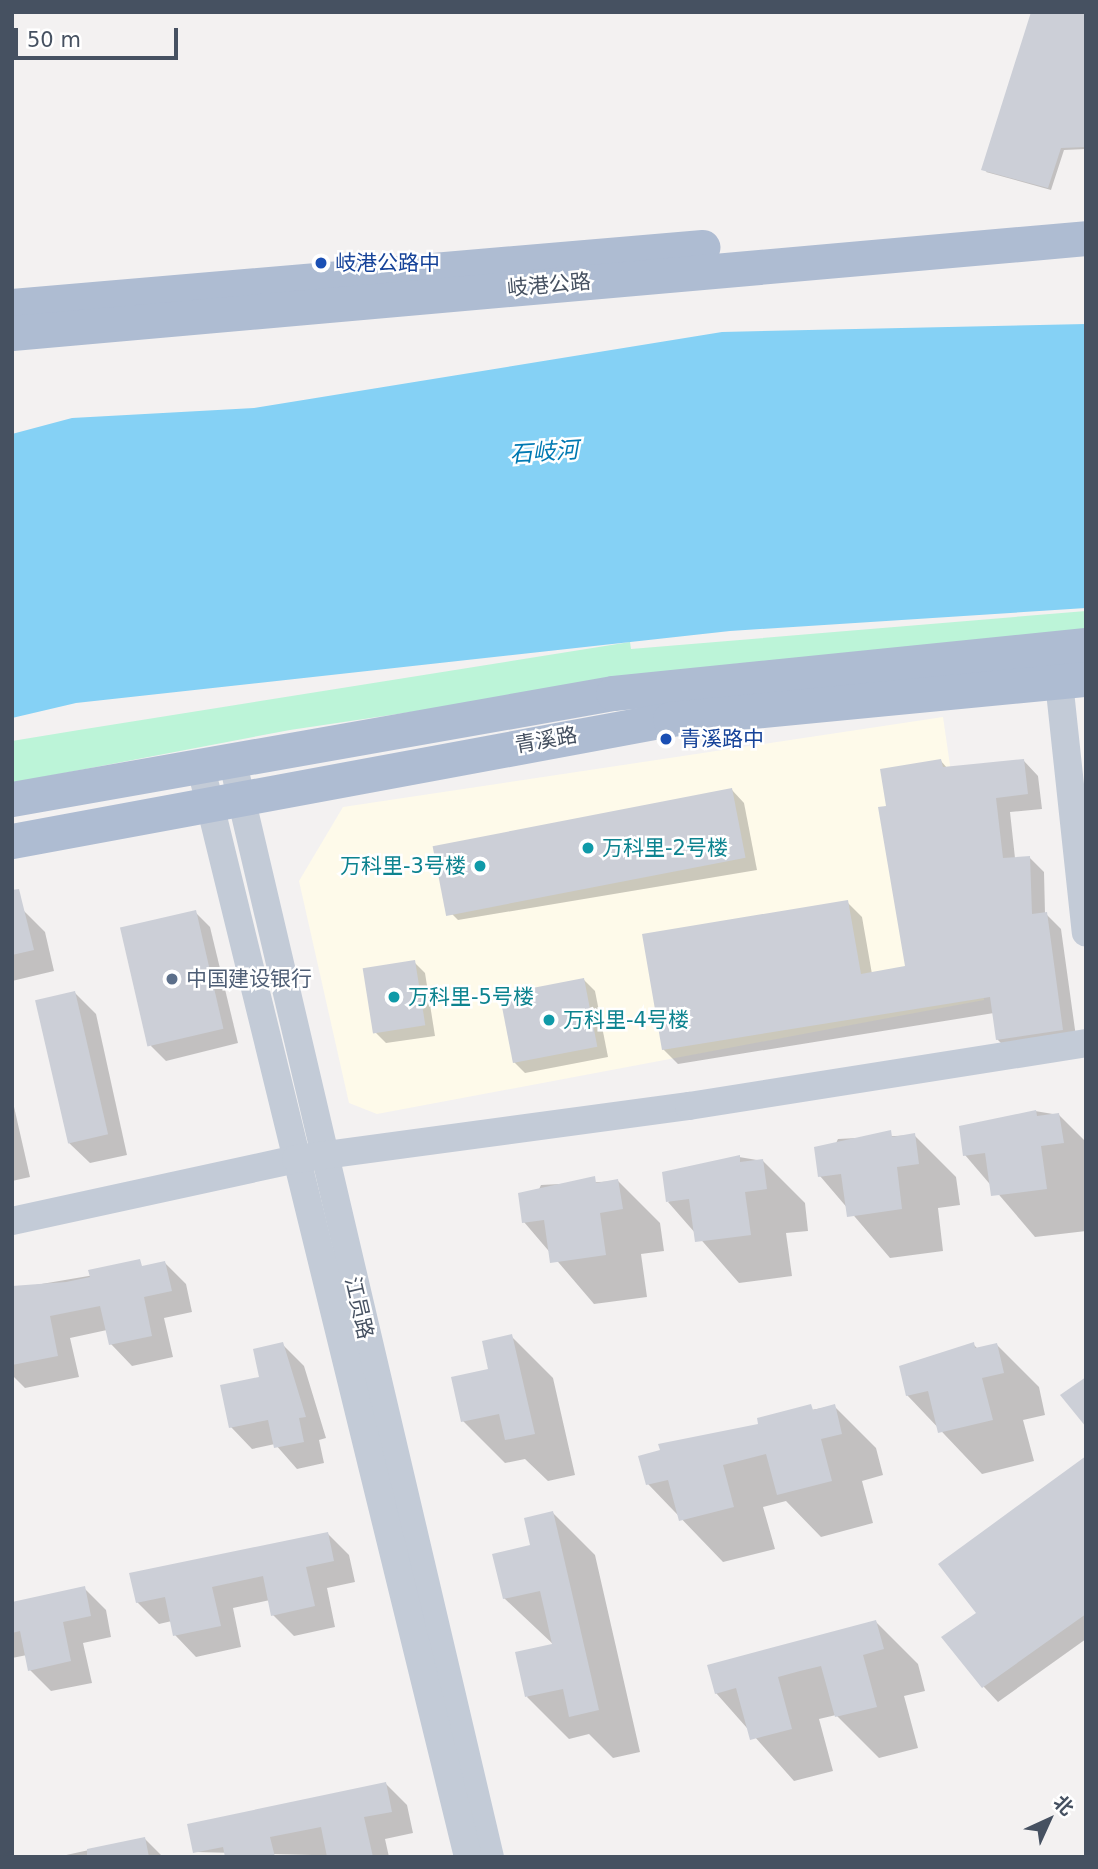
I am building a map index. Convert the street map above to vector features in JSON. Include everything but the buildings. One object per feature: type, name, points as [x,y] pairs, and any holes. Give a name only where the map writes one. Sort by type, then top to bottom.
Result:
[{"type":"main road","name":"岐港公路","points":[[12,306],[1086,215]]},
{"type":"main road","name":"岐港公路","points":[[12,333],[1086,238]]},
{"type":"main road","name":"青溪路","points":[[12,799],[613,693],[1086,645]]},
{"type":"main road","name":"青溪路","points":[[12,841],[222,802],[308,782],[670,719],[1072,680]]},
{"type":"street","points":[[1072,680],[1086,933]]},
{"type":"street","name":"江员路","points":[[216,762],[222,802],[309,1158],[490,1857]]},
{"type":"street","points":[[12,1221],[309,1158],[1086,1043]]},
{"type":"street","name":"江员路","points":[[309,1158],[468,1857]]},
{"type":"shaded area","points":[[943,717],[984,1000],[377,1114],[349,1103],[299,881],[343,807]]},
{"type":"green space","points":[[1086,611],[1086,636],[735,664],[290,730],[12,783],[12,741],[79,730],[630,642],[631,649]]},
{"type":"water","name":"石岐河","points":[[1086,324],[1086,608],[730,631],[76,703],[12,718],[12,434],[72,418],[254,408],[722,332]]},
{"type":"place","name":"岐港公路中","points":[[321,263]]},
{"type":"place","name":"青溪路中","points":[[666,739]]},
{"type":"place","name":"万科里-2号楼","points":[[588,848]]},
{"type":"place","name":"万科里-3号楼","points":[[480,866]]},
{"type":"place","name":"中国建设银行","points":[[172,979]]},
{"type":"place","name":"万科里-5号楼","points":[[394,997]]},
{"type":"place","name":"万科里-4号楼","points":[[549,1020]]}]
